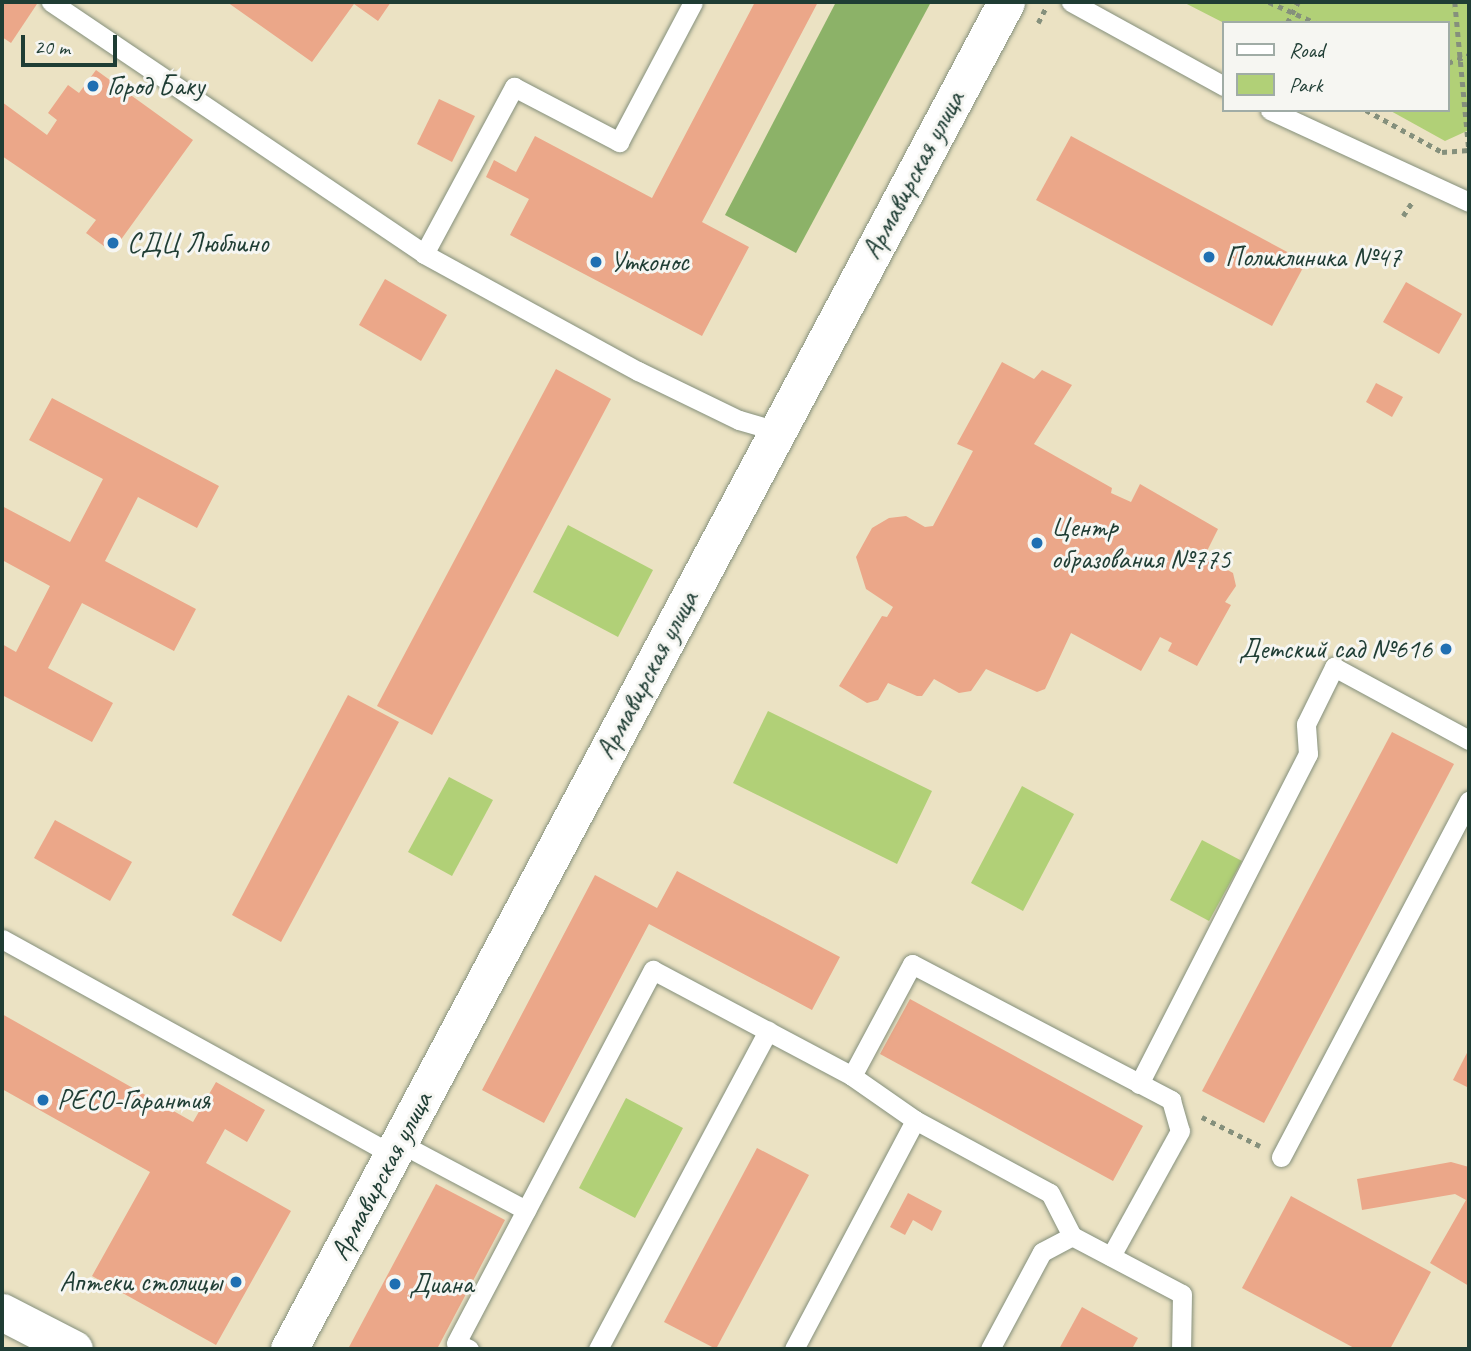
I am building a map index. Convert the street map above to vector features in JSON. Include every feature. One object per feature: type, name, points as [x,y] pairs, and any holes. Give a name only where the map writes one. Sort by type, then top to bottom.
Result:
[{"type":"street","name":"Армавирская улица","points":[[289,1349],[1006,2]]},
{"type":"street","points":[[2,1312],[74,1349]]},
{"type":"lane","points":[[51,2],[424,254],[638,371],[739,420],[777,431]]},
{"type":"lane","points":[[424,254],[514,87],[619,142],[693,2]]},
{"type":"lane","points":[[1071,2],[1222,85]]},
{"type":"lane","points":[[1274,112],[1469,202]]},
{"type":"lane","points":[[1139,1084],[1308,754],[1306,724],[1334,667],[1469,740]]},
{"type":"lane","points":[[1281,1157],[1469,800]]},
{"type":"lane","points":[[2,939],[395,1148],[526,1210]]},
{"type":"lane","points":[[852,1076],[912,964],[1171,1100],[1180,1131],[1111,1256]]},
{"type":"lane","points":[[469,1349],[456,1342],[653,970],[852,1076],[915,1120],[1050,1194],[1072,1236],[1182,1294],[1181,1349]]},
{"type":"lane","points":[[598,1349],[768,1030]]},
{"type":"lane","points":[[794,1349],[915,1120]]},
{"type":"lane","points":[[990,1349],[1042,1252],[1072,1236]]},
{"type":"path","points":[[1038,23],[1049,2]]},
{"type":"path","points":[[1269,2],[1311,21]]},
{"type":"path","points":[[1288,21],[1298,2]]},
{"type":"path","points":[[1370,112],[1442,152],[1469,150],[1455,2]]},
{"type":"path","points":[[1450,63],[1461,62],[1469,55]]},
{"type":"path","points":[[1171,1100],[1281,1157]]},
{"type":"green space","points":[[836,2],[931,2],[796,253],[725,215]]},
{"type":"green space","points":[[1183,2],[1469,2],[1469,130],[1445,141],[1393,112],[1450,112],[1450,21],[1222,22]]},
{"type":"green space","points":[[568,525],[653,570],[618,637],[533,592]]},
{"type":"green space","points":[[768,711],[932,791],[897,864],[733,783]]},
{"type":"green space","points":[[449,777],[493,800],[452,876],[408,852]]},
{"type":"green space","points":[[1022,786],[1074,814],[1023,911],[971,883]]},
{"type":"green space","points":[[1202,840],[1242,861],[1209,921],[1170,900]]},
{"type":"green space","points":[[626,1098],[683,1128],[635,1218],[579,1188]]},
{"type":"building","points":[[2,2],[37,4],[11,43],[2,37]]},
{"type":"building","points":[[227,2],[391,2],[378,21],[354,4],[312,62]]},
{"type":"building","points":[[755,2],[818,2],[702,222],[749,247],[702,336],[510,235],[529,199],[486,177],[494,160],[516,172],[535,136],[652,198]]},
{"type":"building","points":[[96,70],[193,140],[112,252],[86,233],[96,220],[2,156],[2,102],[47,135],[57,120],[48,113],[68,85],[79,93]]},
{"type":"building","points":[[439,99],[475,116],[452,162],[417,144]]},
{"type":"building","points":[[1071,136],[1306,262],[1272,326],[1036,200]]},
{"type":"building","points":[[385,279],[447,315],[421,361],[359,325]]},
{"type":"building","points":[[1406,282],[1462,314],[1439,354],[1383,322]]},
{"type":"building","name":"Центр образования №775","points":[[1002,362],[1034,379],[1042,370],[1072,385],[1034,444],[1112,488],[1111,493],[1131,502],[1140,484],[1218,529],[1204,557],[1233,573],[1236,586],[1225,602],[1231,605],[1197,666],[1168,651],[1172,643],[1160,637],[1141,671],[1071,633],[1045,689],[1037,692],[986,669],[971,691],[959,693],[934,679],[922,696],[917,696],[888,683],[878,700],[867,703],[839,686],[882,616],[887,617],[893,607],[866,589],[856,557],[872,528],[889,518],[906,516],[925,527],[933,526],[973,451],[957,444]]},
{"type":"building","points":[[556,369],[611,399],[432,735],[377,706]]},
{"type":"building","points":[[1376,383],[1403,397],[1392,417],[1366,402]]},
{"type":"building","points":[[52,398],[219,486],[197,528],[138,497],[105,561],[196,609],[174,651],[82,603],[48,668],[113,703],[92,742],[2,695],[2,644],[16,652],[50,586],[2,560],[2,506],[70,542],[103,479],[29,440]]},
{"type":"building","points":[[348,695],[399,722],[281,942],[232,915]]},
{"type":"building","points":[[1392,732],[1454,764],[1264,1123],[1202,1091]]},
{"type":"building","points":[[55,820],[132,862],[110,901],[34,858]]},
{"type":"building","points":[[677,871],[840,957],[812,1010],[649,924],[544,1123],[482,1090],[595,875],[657,908]]},
{"type":"building","points":[[910,999],[1143,1126],[1113,1181],[880,1054]]},
{"type":"building","points":[[2,1014],[193,1122],[216,1082],[265,1110],[247,1142],[225,1129],[206,1163],[291,1211],[216,1345],[92,1276],[150,1172],[2,1089]]},
{"type":"building","points":[[1469,1049],[1469,1088],[1453,1080]]},
{"type":"building","points":[[757,1148],[809,1175],[716,1349],[664,1322]]},
{"type":"building","points":[[1451,1162],[1469,1167],[1469,1286],[1430,1263],[1466,1200],[1455,1194],[1362,1210],[1357,1179]]},
{"type":"building","points":[[436,1184],[505,1220],[437,1349],[348,1349]]},
{"type":"building","points":[[908,1193],[942,1211],[932,1231],[913,1220],[905,1235],[890,1227]]},
{"type":"building","points":[[1291,1196],[1431,1272],[1390,1349],[1356,1349],[1242,1288]]},
{"type":"building","points":[[1082,1307],[1138,1338],[1132,1349],[1059,1349]]},
{"type":"place","name":"Город Баку","points":[[93,86]]},
{"type":"place","name":"СДЦ Люблино","points":[[113,243]]},
{"type":"place","name":"Поликлиника №47","points":[[1209,257]]},
{"type":"place","name":"Утконос","points":[[596,262]]},
{"type":"place","name":"Центр образования №775","points":[[1037,543]]},
{"type":"place","name":"Детский сад №616","points":[[1446,649]]},
{"type":"place","name":"РЕСО-Гарантия","points":[[43,1100]]},
{"type":"place","name":"Аптеки столицы","points":[[236,1282]]},
{"type":"place","name":"Диана","points":[[395,1284]]}]
